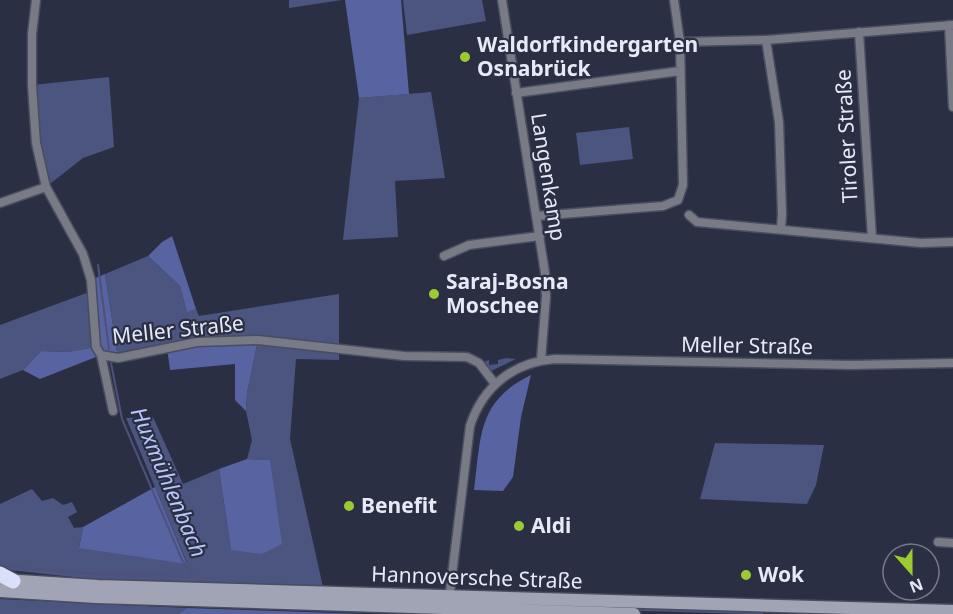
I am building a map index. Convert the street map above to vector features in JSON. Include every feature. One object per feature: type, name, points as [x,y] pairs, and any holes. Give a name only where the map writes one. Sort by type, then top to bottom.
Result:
[{"type":"main road","name":"Hannoversche Straße","points":[[4,578],[110,587],[634,614]]},
{"type":"main road","name":"Hannoversche Straße","points":[[0,591],[96,597],[448,606],[952,610]]},
{"type":"street","points":[[36,0],[32,34],[32,85],[36,143],[46,187],[83,254],[91,280],[96,347],[101,355],[113,411]]},
{"type":"street","name":"Langenkamp","points":[[502,0],[540,236],[546,297],[541,360]]},
{"type":"street","points":[[537,216],[663,206],[678,200],[682,194],[680,42],[674,0]]},
{"type":"street","points":[[680,42],[766,40],[951,25],[953,107]]},
{"type":"street","name":"Tiroler Straße","points":[[859,32],[872,238]]},
{"type":"street","points":[[766,40],[779,122],[781,229]]},
{"type":"street","points":[[516,93],[681,71]]},
{"type":"street","points":[[0,202],[46,187]]},
{"type":"street","points":[[688,215],[697,222],[921,243],[953,242]]},
{"type":"street","points":[[444,256],[469,245],[540,236]]},
{"type":"street","name":"Meller Straße","points":[[101,355],[118,358],[197,342],[258,340],[404,356],[467,357],[474,360],[495,384]]},
{"type":"street","points":[[448,606],[470,426],[479,404],[495,384],[511,371],[541,360]]},
{"type":"street","name":"Meller Straße","points":[[541,360],[863,365],[953,363]]},
{"type":"shaded area","points":[[289,0],[342,0],[289,8]]},
{"type":"shaded area","points":[[345,0],[401,0],[409,94],[359,98]]},
{"type":"shaded area","points":[[403,0],[482,0],[486,21],[407,35]]},
{"type":"shaded area","points":[[109,77],[114,147],[83,158],[46,187],[32,85]]},
{"type":"shaded area","points":[[431,92],[445,178],[395,181],[398,237],[343,240],[359,98]]},
{"type":"shaded area","points":[[629,127],[633,159],[580,165],[576,133]]},
{"type":"shaded area","points":[[172,236],[196,309],[187,312],[180,286],[148,256]]},
{"type":"shaded area","points":[[148,256],[180,286],[187,311],[196,309],[199,316],[339,294],[339,360],[296,359],[290,439],[323,587],[109,581],[0,569],[0,504],[32,489],[42,501],[53,498],[63,505],[72,502],[77,512],[68,517],[74,528],[83,527],[79,547],[187,563],[126,418],[153,417],[183,484],[219,469],[231,550],[270,460],[247,459],[252,440],[246,411],[247,393],[258,340],[118,358],[105,274]]},
{"type":"shaded area","points":[[105,274],[118,358],[101,355],[40,379],[23,370],[41,351],[67,352],[96,347],[91,280]]},
{"type":"shaded area","points":[[92,291],[96,347],[67,352],[41,351],[23,370],[0,379],[0,325]]},
{"type":"shaded area","points":[[258,340],[247,393],[246,411],[235,400],[235,364],[170,370],[167,348]]},
{"type":"shaded area","points":[[516,359],[491,371],[483,362],[489,360],[489,365],[498,364],[498,360]]},
{"type":"shaded area","points":[[531,375],[521,417],[513,477],[503,491],[474,490],[481,437],[491,409],[500,396],[513,385]]},
{"type":"shaded area","points":[[715,443],[824,445],[816,485],[807,504],[700,499]]},
{"type":"shaded area","points":[[247,459],[270,460],[282,544],[262,554],[231,550],[219,469]]},
{"type":"shaded area","points":[[155,487],[187,564],[79,548],[83,527]]},
{"type":"shaded area","points":[[0,599],[187,608],[178,614],[0,614]]},
{"type":"shaded area","points":[[584,603],[763,609],[763,614],[472,606],[561,606]]},
{"type":"shaded area","points":[[187,608],[366,614],[178,614]]},
{"type":"waterway","name":"Huxmühlenbach","points":[[98,265],[109,349]]},
{"type":"waterway","name":"Huxmühlenbach","points":[[111,363],[122,419],[182,560],[195,577]]},
{"type":"waterway","points":[[0,564],[10,567],[96,574],[195,577]]},
{"type":"place","name":"Waldorfkindergarten Osnabrück","points":[[465,57]]},
{"type":"place","name":"Saraj-Bosna Moschee","points":[[434,294]]},
{"type":"place","name":"Benefit","points":[[349,506]]},
{"type":"place","name":"Aldi","points":[[519,526]]},
{"type":"place","name":"Wok","points":[[746,575]]}]
